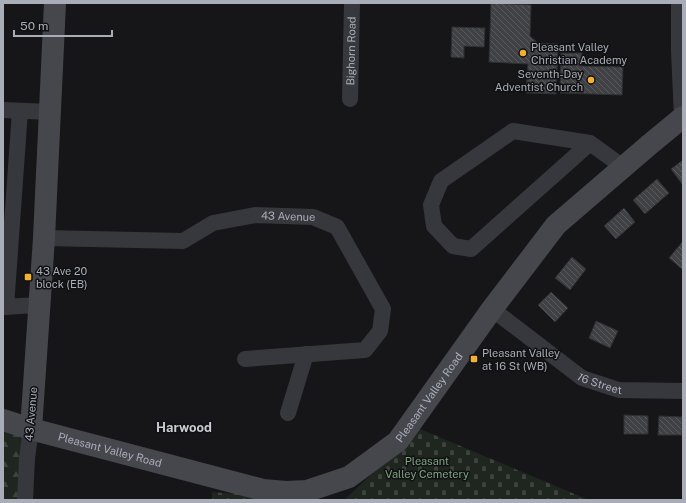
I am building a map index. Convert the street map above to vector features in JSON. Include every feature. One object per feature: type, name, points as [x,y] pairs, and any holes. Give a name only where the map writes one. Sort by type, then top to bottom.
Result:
[{"type":"street","name":"43 Avenue","points":[[25,500],[44,238],[55,3]]},
{"type":"street","name":"Bighorn Road","points":[[350,99],[352,3]]},
{"type":"street","points":[[679,3],[679,51],[682,117]]},
{"type":"street","points":[[3,110],[50,112]]},
{"type":"street","points":[[20,111],[5,307],[39,305]]},
{"type":"street","name":"Pleasant Valley Road","points":[[3,420],[31,429],[286,496],[308,491],[349,477],[398,441],[492,309],[556,225],[682,117]]},
{"type":"street","points":[[590,143],[471,249],[453,246],[434,226],[431,205],[441,180],[513,131],[590,143],[623,167]]},
{"type":"street","name":"43 Avenue","points":[[44,238],[183,241],[213,223],[255,215],[314,217],[337,227],[383,309],[380,331],[365,350],[245,359]]},
{"type":"street","name":"16 Street","points":[[492,309],[582,378],[618,390],[683,391]]},
{"type":"street","points":[[288,413],[306,354]]},
{"type":"green space","points":[[3,416],[24,421],[23,500],[3,500]]},
{"type":"green space","name":"Pleasant Valley Cemetery","points":[[420,429],[589,500],[344,500]]},
{"type":"green space","points":[[212,492],[309,500],[212,500]]},
{"type":"building","name":"Pleasant Valley Christian Academy","points":[[491,3],[531,5],[530,36],[538,43],[558,44],[556,94],[526,93],[528,64],[489,62]]},
{"type":"building","points":[[452,27],[485,28],[484,47],[464,46],[464,58],[451,57]]},
{"type":"building","name":"Seventh-Day Adventist Church","points":[[561,53],[582,53],[581,66],[623,67],[622,95],[560,93]]},
{"type":"building","points":[[683,160],[683,183],[682,184],[671,169]]},
{"type":"building","points":[[657,179],[669,193],[645,214],[633,200]]},
{"type":"building","points":[[624,208],[635,222],[616,239],[604,226]]},
{"type":"building","points":[[683,241],[683,270],[669,258]]},
{"type":"building","points":[[572,257],[586,269],[570,290],[555,278]]},
{"type":"building","points":[[551,292],[568,308],[555,322],[538,305]]},
{"type":"building","points":[[596,321],[618,331],[610,348],[589,338]]},
{"type":"building","points":[[624,415],[648,416],[648,434],[624,434]]},
{"type":"building","points":[[659,416],[682,417],[682,435],[658,435]]},
{"type":"place","name":"Pleasant Valley Christian Academy","points":[[523,53]]},
{"type":"place","name":"Seventh-Day Adventist Church","points":[[591,80]]},
{"type":"place","name":"43 Ave 20 block (EB)","points":[[28,277]]},
{"type":"place","name":"Pleasant Valley at 16 St (WB)","points":[[474,359]]},
{"type":"district","name":"Harwood","points":[[184,427]]}]
